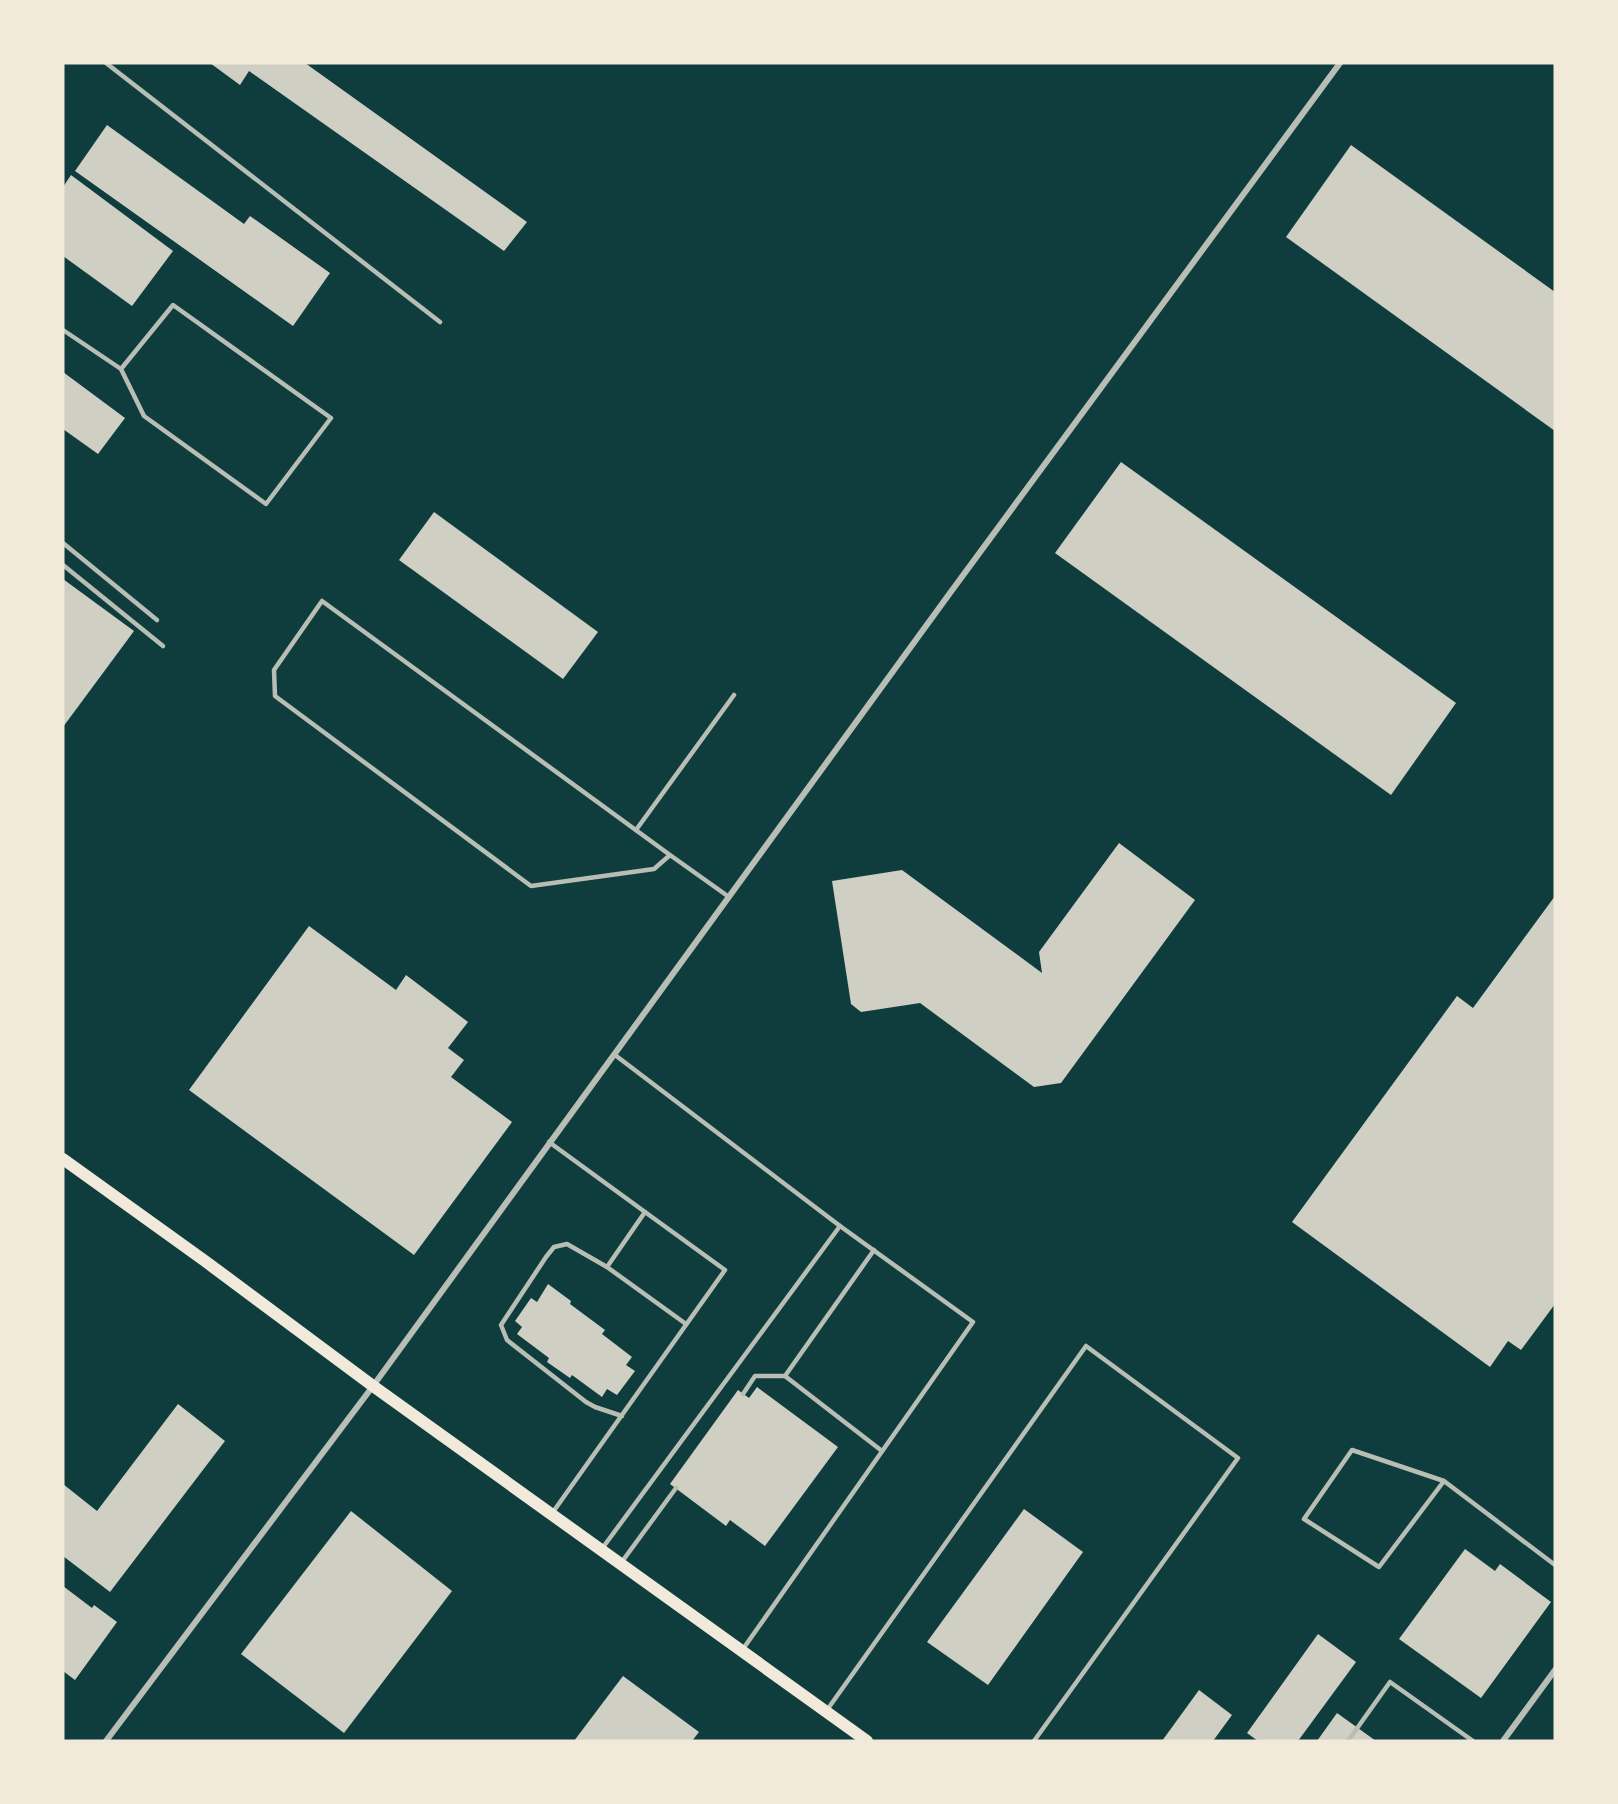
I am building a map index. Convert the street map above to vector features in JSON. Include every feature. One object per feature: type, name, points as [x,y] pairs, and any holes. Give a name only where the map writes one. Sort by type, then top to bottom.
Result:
[{"type":"main road","points":[[63,1159],[373,1386],[867,1741]]},
{"type":"street","points":[[106,1741],[373,1386],[950,593],[1340,63]]},
{"type":"street","points":[[1503,1741],[1555,1670]]},
{"type":"lane","points":[[106,63],[440,322]]},
{"type":"lane","points":[[63,330],[121,369],[144,416],[266,504],[331,418],[173,305],[121,369]]},
{"type":"lane","points":[[63,543],[157,620]]},
{"type":"lane","points":[[63,565],[163,646]]},
{"type":"lane","points":[[670,855],[654,869],[531,886],[275,696],[274,670],[322,601],[729,897]]},
{"type":"lane","points":[[636,830],[734,695]]},
{"type":"lane","points":[[615,1055],[840,1226],[973,1322],[741,1651]]},
{"type":"lane","points":[[549,1142],[725,1270],[551,1514]]},
{"type":"lane","points":[[607,1267],[645,1212]]},
{"type":"lane","points":[[602,1550],[840,1226]]},
{"type":"lane","points":[[622,1416],[586,1402],[507,1340],[501,1324],[554,1247],[567,1244],[607,1267],[686,1324]]},
{"type":"lane","points":[[785,1376],[874,1250]]},
{"type":"lane","points":[[826,1711],[1086,1346],[1238,1458],[1034,1741]]},
{"type":"lane","points":[[743,1394],[755,1376],[785,1376],[882,1451]]},
{"type":"lane","points":[[1444,1481],[1379,1567],[1304,1519],[1352,1450],[1444,1481],[1555,1565]]},
{"type":"lane","points":[[621,1564],[676,1488]]},
{"type":"lane","points":[[1348,1741],[1390,1682],[1473,1741]]},
{"type":"building","points":[[210,63],[305,63],[527,222],[504,251],[249,71],[240,85]]},
{"type":"building","points":[[107,125],[244,224],[250,216],[330,273],[293,326],[75,171]]},
{"type":"building","points":[[1351,145],[1555,292],[1555,431],[1286,237]]},
{"type":"building","points":[[71,175],[173,251],[132,306],[63,256],[63,187]]},
{"type":"building","points":[[63,372],[125,418],[98,454],[63,429]]},
{"type":"building","points":[[1121,462],[1456,703],[1391,795],[1055,553]]},
{"type":"building","points":[[434,512],[598,632],[563,679],[399,560]]},
{"type":"building","points":[[63,579],[134,631],[63,727]]},
{"type":"building","points":[[1119,843],[1195,900],[1061,1083],[1034,1087],[920,1003],[861,1012],[851,1004],[832,881],[902,870],[1042,973],[1039,952]]},
{"type":"building","points":[[1555,896],[1555,1304],[1521,1350],[1508,1341],[1490,1367],[1292,1222],[1457,996],[1473,1008]]},
{"type":"building","points":[[309,926],[396,990],[406,975],[468,1022],[448,1048],[464,1060],[451,1077],[512,1122],[414,1255],[189,1090]]},
{"type":"building","points":[[548,1284],[605,1330],[602,1334],[632,1357],[626,1365],[635,1371],[617,1395],[607,1389],[602,1397],[572,1375],[570,1378],[547,1362],[549,1358],[517,1334],[522,1327],[515,1321],[531,1298],[537,1302]]},
{"type":"building","points":[[757,1387],[838,1447],[765,1546],[730,1520],[726,1526],[670,1484],[738,1390],[749,1398]]},
{"type":"building","points":[[178,1404],[225,1441],[110,1592],[63,1556],[63,1484],[97,1511]]},
{"type":"building","points":[[1024,1509],[1083,1552],[988,1685],[927,1642]]},
{"type":"building","points":[[351,1511],[452,1591],[344,1733],[241,1654]]},
{"type":"building","points":[[1465,1549],[1495,1571],[1500,1564],[1551,1602],[1481,1698],[1399,1639]]},
{"type":"building","points":[[63,1586],[92,1608],[94,1605],[117,1622],[75,1680],[63,1671]]},
{"type":"building","points":[[1318,1634],[1356,1662],[1298,1741],[1258,1741],[1247,1733]]},
{"type":"building","points":[[623,1676],[699,1732],[692,1741],[574,1741]]},
{"type":"building","points":[[1199,1690],[1232,1715],[1213,1741],[1162,1741]]},
{"type":"building","points":[[1337,1713],[1376,1741],[1317,1741]]}]
